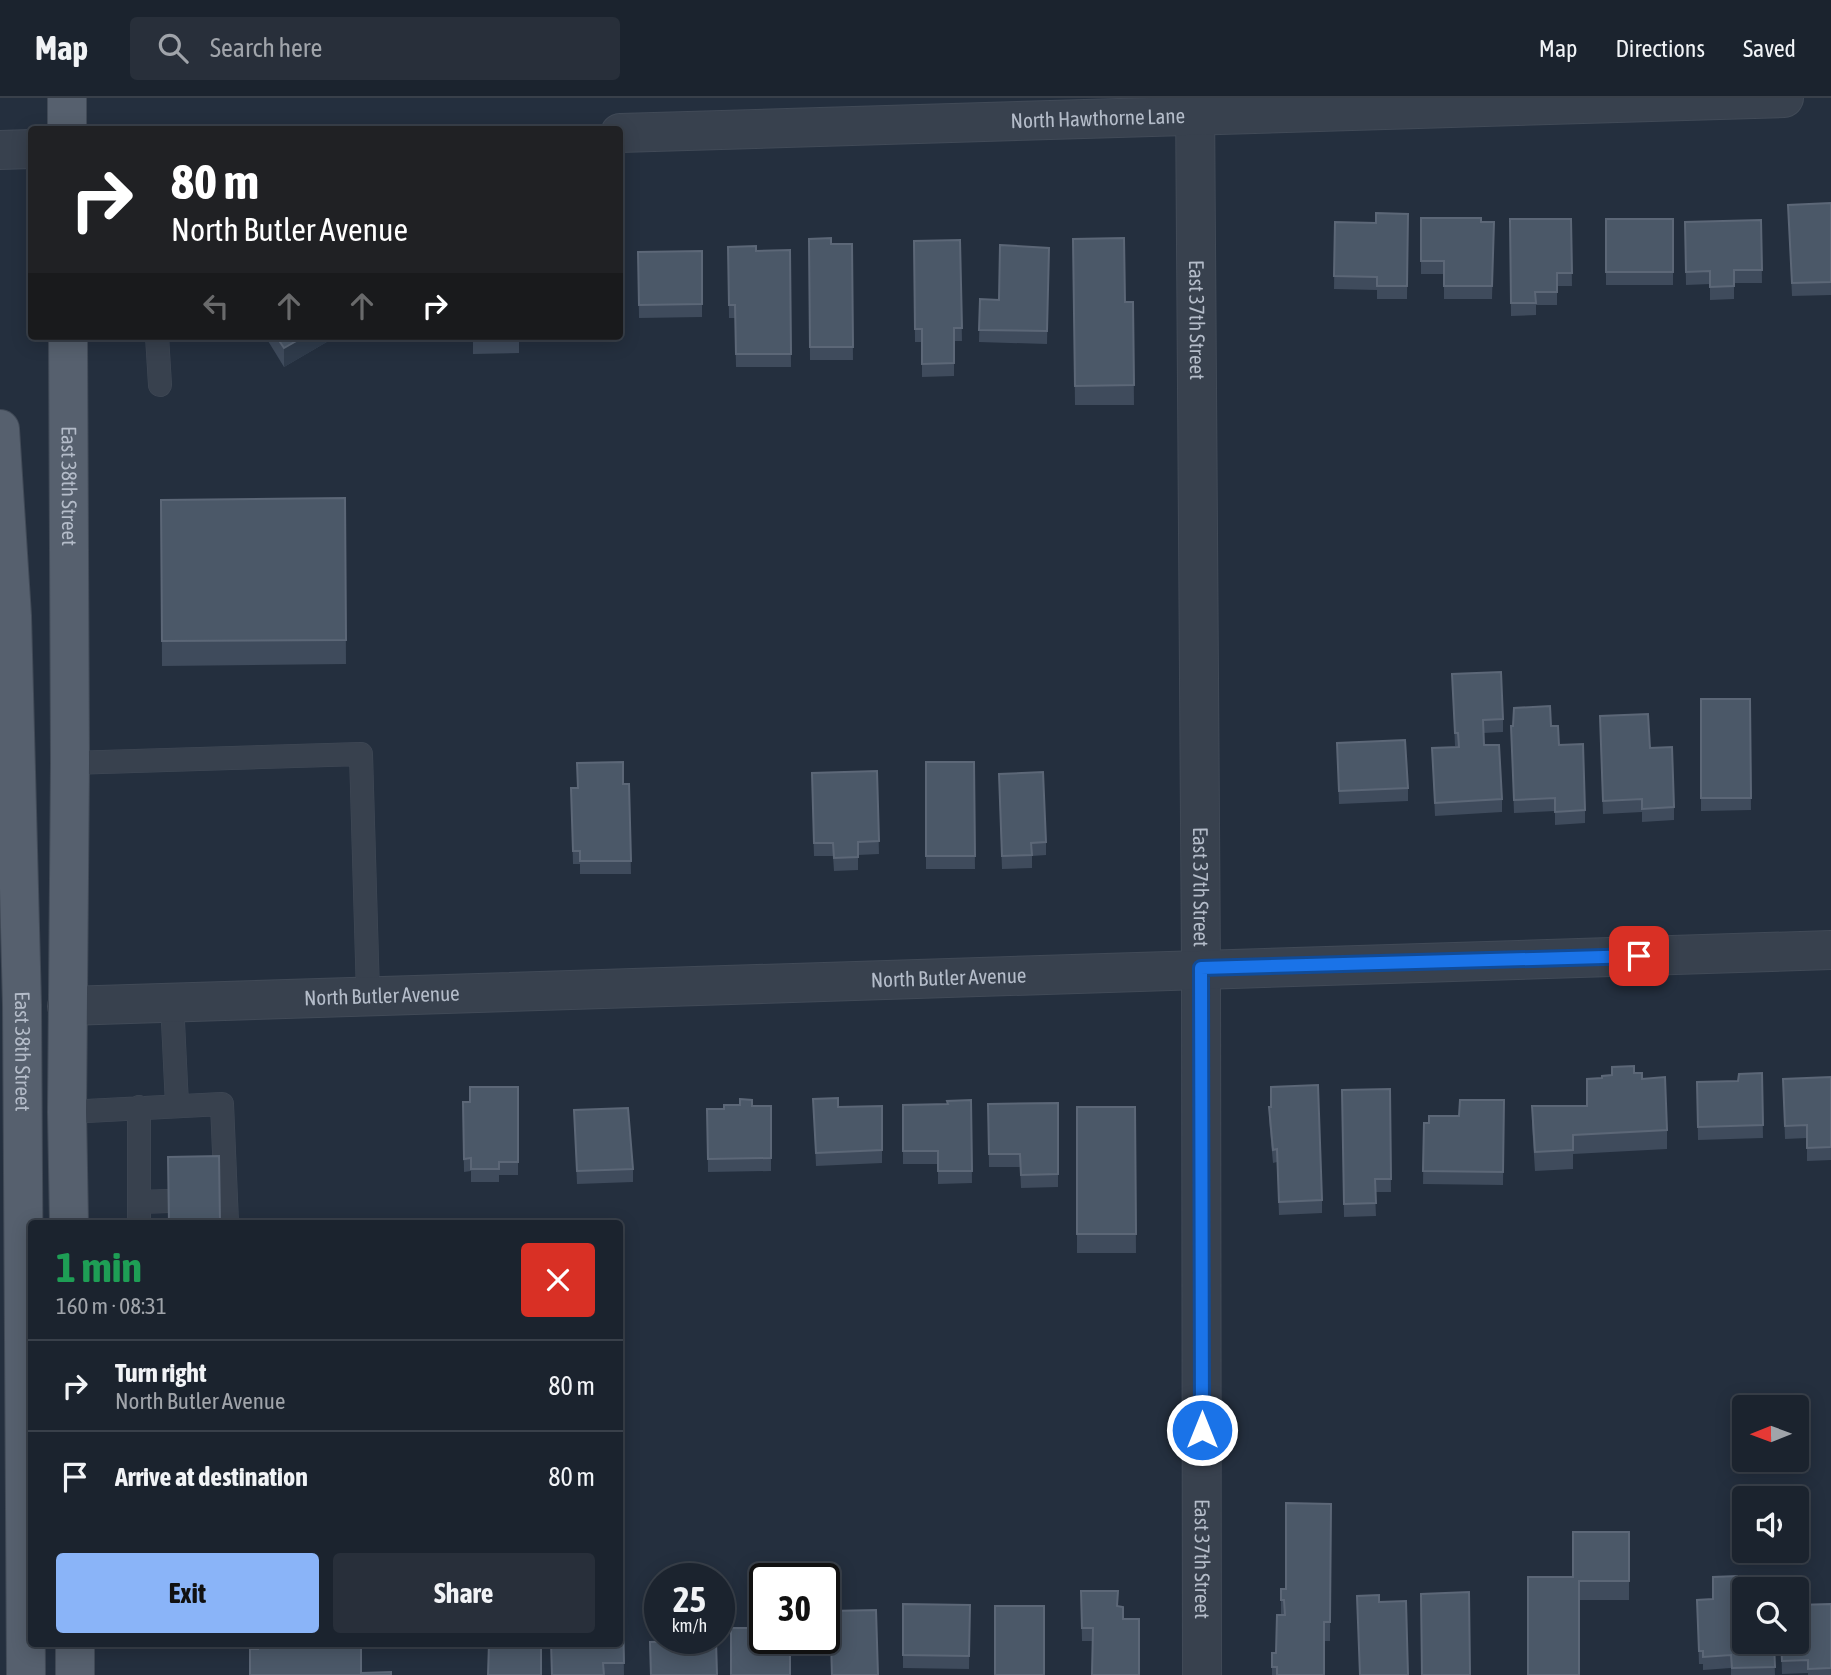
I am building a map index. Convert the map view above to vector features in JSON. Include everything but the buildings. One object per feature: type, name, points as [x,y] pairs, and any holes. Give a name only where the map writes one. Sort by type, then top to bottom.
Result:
[{"type":"main road","points":[[67,98],[67,126]]},
{"type":"main road","name":"East 38th Street","points":[[68,340],[70,763],[66,1112],[69,1220]]},
{"type":"main road","name":"East 38th Street","points":[[0,429],[12,616],[11,1005],[26,1675]]},
{"type":"main road","points":[[75,1647],[75,1675]]},
{"type":"street","name":"North Hawthorne Lane","points":[[623,132],[1195,107],[1784,98]]},
{"type":"street","name":"East 37th Street","points":[[1195,107],[1201,968],[1202,1675]]},
{"type":"street","points":[[0,150],[28,149]]},
{"type":"street","name":"North Butler Avenue","points":[[66,1006],[368,994],[1831,950]]},
{"type":"lane","points":[[157,340],[160,386]]},
{"type":"lane","points":[[70,763],[361,754],[368,994]]},
{"type":"lane","points":[[172,1001],[177,1105]]},
{"type":"lane","points":[[66,1112],[222,1104],[222,1199],[226,1220]]},
{"type":"lane","points":[[139,1107],[139,1213],[169,1201]]},
{"type":"route","points":[[1202,1430],[1201,968],[1639,956]]}]
